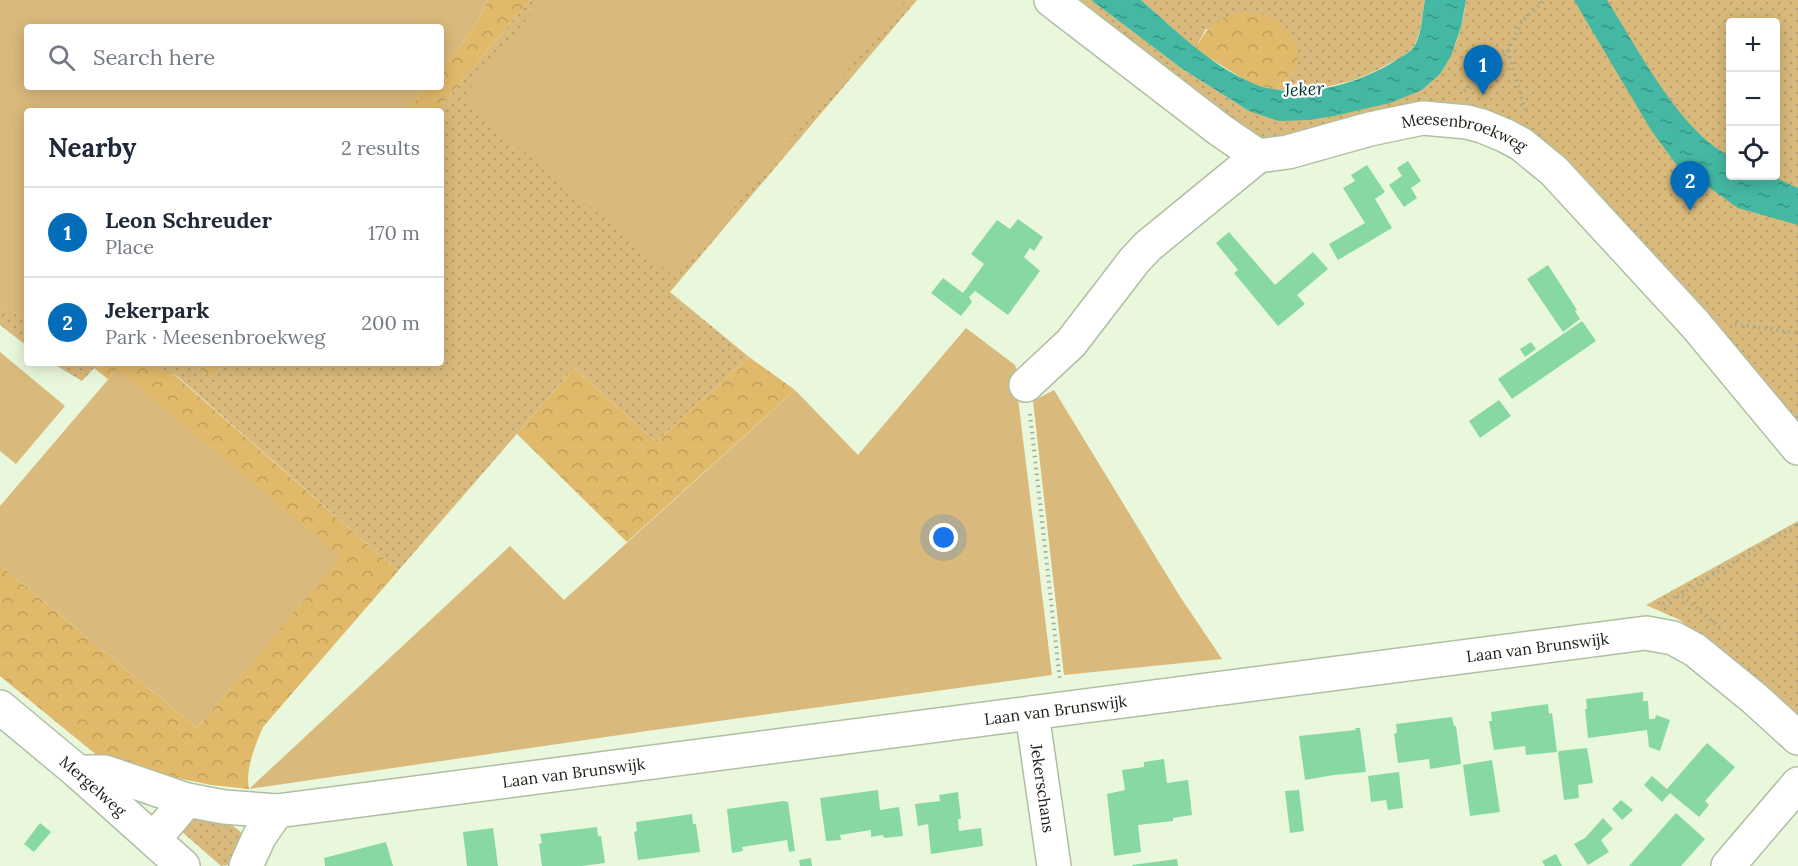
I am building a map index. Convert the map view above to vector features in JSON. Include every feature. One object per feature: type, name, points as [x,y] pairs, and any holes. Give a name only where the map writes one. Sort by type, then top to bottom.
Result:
[{"type":"street","points":[[1026,385],[1071,343],[1148,246],[1258,156],[1220,130],[1051,0]]},
{"type":"street","name":"Meesenbroekweg","points":[[1258,156],[1287,152],[1370,129],[1423,118],[1482,126],[1521,144],[1554,171],[1695,324],[1798,448]]},
{"type":"street","name":"Laan van Brunswijk","points":[[78,772],[105,772],[187,800],[224,807],[278,811],[1655,633],[1673,638],[1707,659],[1798,738]]},
{"type":"street","name":"Mergelweg","points":[[0,707],[78,772],[183,866]]},
{"type":"street","name":"Jekerschans","points":[[1047,711],[1054,866]]},
{"type":"street","points":[[1728,866],[1798,784]]},
{"type":"street","points":[[154,839],[187,800]]},
{"type":"street","points":[[246,866],[260,837],[278,811]]},
{"type":"path","points":[[1423,118],[1478,82],[1508,51],[1522,21],[1545,0]]},
{"type":"path","points":[[1695,324],[1725,323],[1798,333]]},
{"type":"path","points":[[1026,385],[1047,711]]},
{"type":"path","points":[[1725,633],[1680,594],[1798,524]]},
{"type":"shaded area","points":[[0,0],[488,0],[475,26],[444,66],[444,24],[24,24],[24,90],[424,90],[408,108],[24,108],[24,318],[0,305]]},
{"type":"shaded area","points":[[530,0],[917,0],[670,292],[749,357],[656,442],[574,368],[398,571],[177,376],[145,366],[196,366],[212,377],[221,366],[444,366],[444,108],[440,108]]},
{"type":"shaded area","points":[[543,0],[906,0],[676,278],[461,99]]},
{"type":"shaded area","points":[[1062,0],[1091,0],[1181,68],[1249,111],[1422,90],[1440,71],[1453,50],[1458,38],[1466,0],[1798,0],[1798,459],[1539,167],[1459,130],[1266,144]]},
{"type":"shaded area","points":[[1141,0],[1425,0],[1417,41],[1412,49],[1401,57],[1363,76],[1335,85],[1275,90],[1297,69],[1206,29],[1195,49]]},
{"type":"shaded area","points":[[0,305],[24,318],[24,344],[0,325]]},
{"type":"shaded area","points":[[966,328],[1015,365],[1018,374],[1016,382],[1052,675],[249,789],[510,546],[564,600],[795,390],[858,455]]},
{"type":"shaded area","points":[[0,352],[65,406],[16,464],[0,451]]},
{"type":"shaded area","points":[[57,366],[103,366],[94,368],[82,381]]},
{"type":"shaded area","points":[[117,369],[341,557],[197,728],[0,565],[0,506]]},
{"type":"shaded area","points":[[1054,390],[1179,595],[1222,659],[1064,675],[1033,401]]},
{"type":"shaded area","points":[[1798,521],[1798,720],[1680,620],[1646,605]]},
{"type":"shaded area","points":[[194,818],[228,824],[244,836],[229,865],[221,866],[180,830]]},
{"type":"green space","points":[[488,0],[530,0],[440,108],[408,108],[424,90],[444,90],[444,66],[475,26]]},
{"type":"green space","points":[[1246,12],[1270,16],[1287,29],[1298,50],[1297,69],[1275,90],[1250,83],[1195,49],[1205,33],[1215,23]]},
{"type":"green space","points":[[749,357],[795,390],[627,542],[517,434],[574,368],[656,442]]},
{"type":"green space","points":[[152,366],[176,376],[398,571],[263,727],[248,774],[249,789],[211,785],[153,773],[99,757],[0,676],[0,565],[197,728],[340,557],[117,370],[108,379],[94,368]]},
{"type":"green space","points":[[196,366],[221,366],[212,377]]},
{"type":"water","points":[[1091,0],[1141,0],[1192,45],[1235,74],[1267,88],[1303,91],[1322,89],[1358,79],[1408,53],[1418,38],[1425,0],[1466,0],[1461,27],[1451,56],[1440,74],[1422,90],[1390,103],[1334,116],[1279,121],[1249,111],[1181,68]]},
{"type":"water","points":[[1574,0],[1607,0],[1646,64],[1677,108],[1694,128],[1726,153],[1726,180],[1780,180],[1798,188],[1798,225],[1738,208],[1676,164],[1651,130]]},
{"type":"building","points":[[1408,161],[1421,181],[1411,188],[1417,198],[1404,207],[1389,185],[1402,176],[1397,168]]},
{"type":"building","points":[[1367,165],[1385,192],[1375,199],[1392,228],[1338,260],[1329,244],[1365,223],[1343,188],[1355,181],[1351,175]]},
{"type":"building","points":[[1018,219],[1043,237],[1034,251],[1030,248],[1024,257],[1040,271],[1008,315],[975,291],[969,297],[972,302],[961,316],[931,293],[943,278],[963,293],[984,264],[971,254],[997,220],[1010,229]]},
{"type":"building","points":[[1229,232],[1275,285],[1313,252],[1328,269],[1297,295],[1305,304],[1278,326],[1234,273],[1238,270],[1216,243]]},
{"type":"building","points":[[1548,265],[1577,310],[1575,311],[1580,319],[1563,332],[1527,279]]},
{"type":"building","points":[[1582,321],[1596,341],[1512,399],[1498,379]]},
{"type":"building","points":[[1531,342],[1536,349],[1525,357],[1520,349]]},
{"type":"building","points":[[1499,400],[1511,416],[1480,438],[1469,421]]},
{"type":"building","points":[[1643,692],[1643,701],[1648,701],[1649,719],[1655,719],[1656,715],[1670,720],[1660,751],[1649,747],[1647,730],[1588,738],[1586,699]]},
{"type":"building","points":[[1548,704],[1549,714],[1552,713],[1557,752],[1526,755],[1525,746],[1494,750],[1489,721],[1492,721],[1491,712]]},
{"type":"building","points":[[1452,717],[1454,726],[1456,726],[1461,764],[1430,769],[1429,759],[1398,763],[1394,734],[1397,733],[1396,724]]},
{"type":"building","points":[[1355,728],[1360,728],[1366,772],[1305,780],[1299,736],[1356,730]]},
{"type":"building","points":[[1707,743],[1735,767],[1705,801],[1709,805],[1699,817],[1670,793],[1662,802],[1644,785],[1652,776],[1667,789]]},
{"type":"building","points":[[1587,748],[1593,783],[1578,785],[1579,798],[1564,800],[1558,753],[1559,751]]},
{"type":"building","points":[[1164,759],[1167,783],[1188,780],[1192,815],[1173,818],[1173,821],[1138,825],[1141,852],[1114,856],[1107,794],[1125,790],[1122,770],[1144,767],[1144,762]]},
{"type":"building","points":[[1492,760],[1500,812],[1470,816],[1463,765]]},
{"type":"building","points":[[1399,772],[1403,808],[1388,810],[1386,800],[1371,802],[1368,776]]},
{"type":"building","points":[[878,790],[880,810],[899,807],[903,836],[871,837],[871,830],[840,835],[841,840],[826,841],[820,798]]},
{"type":"building","points":[[1299,790],[1304,831],[1290,833],[1285,791]]},
{"type":"building","points":[[958,792],[961,819],[958,819],[959,831],[981,828],[983,846],[931,854],[928,824],[918,826],[915,804],[940,801],[939,795]]},
{"type":"building","points":[[1621,800],[1633,810],[1622,820],[1612,809]]},
{"type":"building","points":[[788,802],[795,851],[789,852],[787,840],[742,847],[743,851],[732,853],[727,809]]},
{"type":"building","points":[[1676,813],[1705,839],[1681,866],[1629,866]]},
{"type":"building","points":[[692,814],[693,824],[696,824],[700,852],[638,860],[634,832],[637,831],[636,822]]},
{"type":"building","points":[[1603,818],[1613,829],[1601,840],[1609,852],[1588,865],[1574,844],[1585,838]]},
{"type":"building","points":[[40,823],[51,832],[34,852],[24,844]]},
{"type":"building","points":[[597,827],[598,836],[601,836],[605,863],[582,866],[542,866],[540,834]]},
{"type":"building","points":[[493,828],[498,866],[467,866],[463,832]]},
{"type":"building","points":[[386,842],[393,866],[325,866],[324,858]]},
{"type":"building","points":[[1556,854],[1562,866],[1545,866],[1542,861]]},
{"type":"building","points":[[811,858],[812,866],[800,866],[799,860]]},
{"type":"building","points":[[1177,859],[1178,866],[1132,865]]},
{"type":"place","name":"Leon Schreuder","points":[[1483,95]]},
{"type":"place","name":"Jekerpark","points":[[1690,211]]},
{"type":"water label","name":"Jeker","points":[[1304,89]]}]
